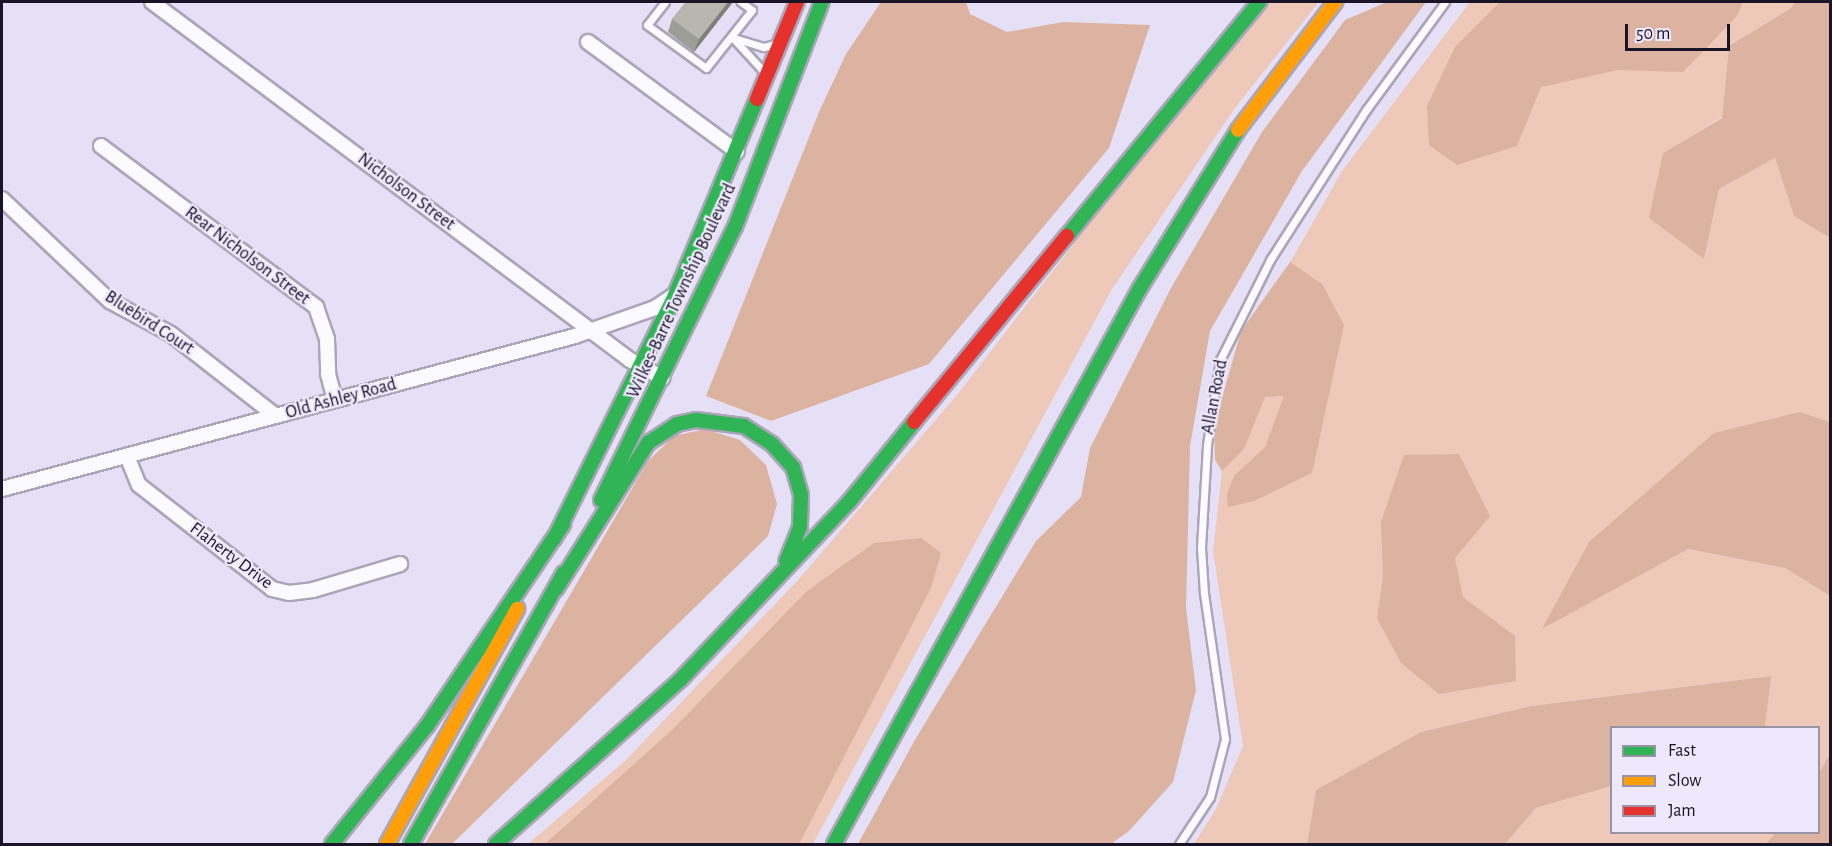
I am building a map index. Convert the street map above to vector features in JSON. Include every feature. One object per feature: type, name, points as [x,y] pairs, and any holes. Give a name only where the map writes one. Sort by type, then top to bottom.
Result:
[{"type":"main road","name":"Wilkes-Barre Township Boulevard","points":[[563,524],[642,367],[675,295],[737,152],[797,2]]},
{"type":"main road","name":"Wilkes-Barre Township Boulevard","points":[[556,589],[735,227],[822,2]]},
{"type":"main road","points":[[495,844],[681,680],[857,494],[1259,2]]},
{"type":"main road","points":[[834,844],[1140,288],[1240,127],[1335,2]]},
{"type":"main road","points":[[411,844],[556,589],[648,443],[677,424],[712,419],[744,426],[759,434],[782,453],[798,481],[801,509],[796,541],[754,603]]},
{"type":"main road","points":[[332,844],[427,726],[563,524]]},
{"type":"main road","points":[[387,844],[563,524]]},
{"type":"street","name":"Nicholson Street","points":[[152,2],[591,330],[642,367],[662,378]]},
{"type":"street","points":[[588,42],[737,152]]},
{"type":"street","name":"Rear Nicholson Street","points":[[101,146],[316,307],[327,339],[328,374],[335,400]]},
{"type":"street","name":"Bluebird Court","points":[[2,199],[110,301],[171,334],[276,416]]},
{"type":"street","name":"Old Ashley Road","points":[[2,489],[591,330],[655,308],[675,295]]},
{"type":"street","name":"Flaherty Drive","points":[[128,456],[139,485],[272,589],[289,593],[312,590],[400,564]]},
{"type":"lane","points":[[665,2],[648,25],[706,68],[752,10],[741,2]]},
{"type":"lane","name":"Allan Road","points":[[1179,844],[1210,797],[1225,739],[1204,594],[1201,547],[1207,446],[1220,360],[1269,260],[1366,110],[1445,2]]},
{"type":"lane","points":[[732,37],[764,47],[781,43]]},
{"type":"lane","points":[[732,37],[768,77]]},
{"type":"shaded area","points":[[881,2],[966,2],[970,14],[1007,32],[1063,22],[1150,25],[1109,148],[929,364],[771,421],[706,396],[819,112],[846,54]]},
{"type":"shaded area","points":[[1270,2],[1319,2],[1235,108],[1112,289],[813,844],[528,844],[626,760],[799,579],[957,395],[1129,172]]},
{"type":"shaded area","points":[[1387,2],[1426,2],[1302,171],[1210,331],[1190,446],[1186,608],[1196,690],[1173,782],[1129,831],[1111,844],[858,844],[916,738],[1036,541],[1081,497],[1090,448],[1171,288],[1262,132],[1345,20]]},
{"type":"shaded area","points":[[1470,2],[1795,2],[1791,8],[1729,46],[1722,117],[1663,153],[1704,259],[1719,189],[1775,158],[1794,216],[1830,238],[1830,422],[1800,412],[1543,628],[1688,549],[1785,568],[1830,596],[1830,754],[1820,771],[1820,726],[1765,726],[1770,676],[1531,706],[1421,732],[1316,790],[1307,844],[1194,844],[1216,809],[1243,746],[1213,551],[1224,453],[1246,340],[1342,171]]},
{"type":"shaded area","points":[[1500,2],[1743,2],[1737,16],[1683,72],[1618,70],[1541,87],[1517,146],[1457,165],[1429,145],[1427,106],[1455,47]]},
{"type":"shaded area","points":[[1795,2],[1830,2],[1830,238],[1794,216],[1775,158],[1719,189],[1704,259],[1649,218],[1663,153],[1722,118],[1729,46],[1791,8]]},
{"type":"shaded area","points":[[1290,262],[1322,284],[1344,325],[1312,473],[1254,501],[1228,507],[1227,494],[1234,476],[1265,447],[1284,396],[1265,397],[1244,449],[1222,471],[1215,460],[1214,426],[1241,331]]},
{"type":"shaded area","points":[[1800,412],[1830,422],[1830,596],[1785,568],[1688,549],[1542,629],[1589,542],[1714,433]]},
{"type":"shaded area","points":[[705,429],[740,440],[766,465],[777,504],[768,536],[452,844],[425,844],[648,461],[674,436]]},
{"type":"shaded area","points":[[1459,454],[1490,516],[1455,558],[1463,597],[1515,636],[1516,681],[1439,694],[1401,663],[1377,618],[1383,577],[1381,522],[1404,455]]},
{"type":"shaded area","points":[[921,538],[941,553],[931,588],[799,844],[545,844],[673,729],[807,591],[874,543]]},
{"type":"shaded area","points":[[1771,676],[1765,726],[1610,726],[1610,786],[1536,808],[1505,844],[1307,844],[1316,790],[1421,732],[1531,706]]},
{"type":"shaded area","points":[[1830,754],[1830,844],[1766,844],[1774,834],[1820,834],[1820,771]]},
{"type":"shaded area","points":[[1610,786],[1610,834],[1774,834],[1766,844],[1505,844],[1536,808]]},
{"type":"building","points":[[686,2],[728,2],[699,39],[672,19]]},
{"type":"traffic: fast","points":[[601,500],[735,227],[822,2]]},
{"type":"traffic: fast","points":[[1067,236],[1259,2]]},
{"type":"traffic: fast","points":[[554,539],[675,295],[757,99]]},
{"type":"traffic: fast","points":[[834,844],[1140,288],[1238,130]]},
{"type":"traffic: fast","points":[[556,589],[648,443],[677,424],[696,420],[744,426],[772,444],[793,467],[801,495],[800,527],[786,561]]},
{"type":"traffic: fast","points":[[496,844],[680,680],[849,502],[914,422]]},
{"type":"traffic: fast","points":[[332,844],[427,726],[563,524]]},
{"type":"traffic: fast","points":[[411,844],[564,573]]},
{"type":"traffic: slow","points":[[1238,130],[1335,2]]},
{"type":"traffic: slow","points":[[387,844],[517,609]]},
{"type":"traffic: jam","points":[[757,99],[797,2]]},
{"type":"traffic: jam","points":[[914,422],[1067,236]]}]
